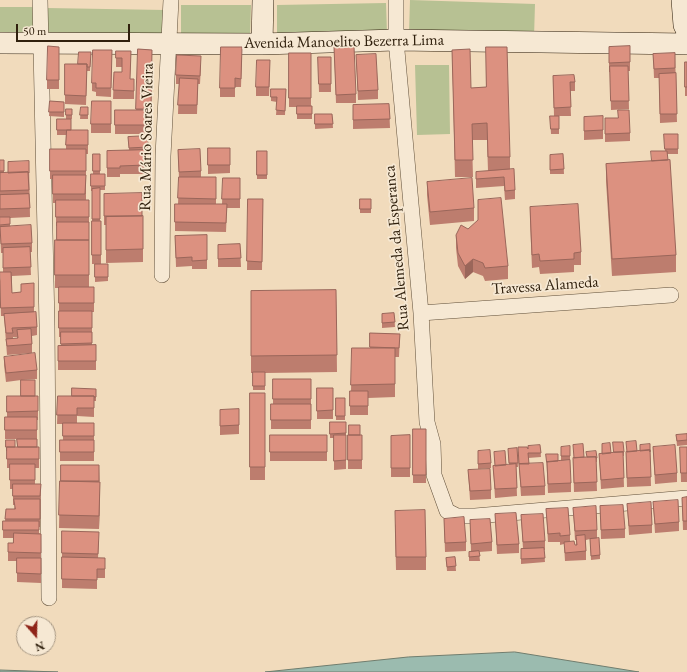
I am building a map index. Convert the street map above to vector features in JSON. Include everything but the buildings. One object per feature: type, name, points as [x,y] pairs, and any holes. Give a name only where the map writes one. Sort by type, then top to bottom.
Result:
[{"type":"street","points":[[40,0],[47,325],[49,598]]},
{"type":"street","name":"Rua Mário Soares Vieira","points":[[162,275],[167,43],[171,0]]},
{"type":"street","points":[[262,44],[263,0]]},
{"type":"street","name":"Rua Alemeda da Esperanca","points":[[396,0],[396,40],[421,313],[427,422],[433,444],[434,475],[447,511],[457,516],[475,516],[687,498]]},
{"type":"street","points":[[682,0],[684,25],[687,31]]},
{"type":"street","name":"Avenida Manoelito Bezerra Lima","points":[[0,43],[262,44],[396,40],[687,44]]},
{"type":"street","name":"Travessa Alameda","points":[[421,313],[671,295]]},
{"type":"green space","points":[[410,0],[535,4],[534,37],[409,33]]},
{"type":"green space","points":[[386,3],[387,34],[277,36],[277,5]]},
{"type":"green space","points":[[181,5],[251,5],[250,37],[181,37]]},
{"type":"green space","points":[[0,7],[37,7],[36,35],[0,35]]},
{"type":"green space","points":[[47,8],[165,10],[165,35],[47,34]]},
{"type":"green space","points":[[415,65],[449,65],[450,134],[417,135]]},
{"type":"shaded area","points":[[515,652],[639,672],[265,672],[408,657]]},
{"type":"shaded area","points":[[0,670],[58,672],[0,672]]}]
